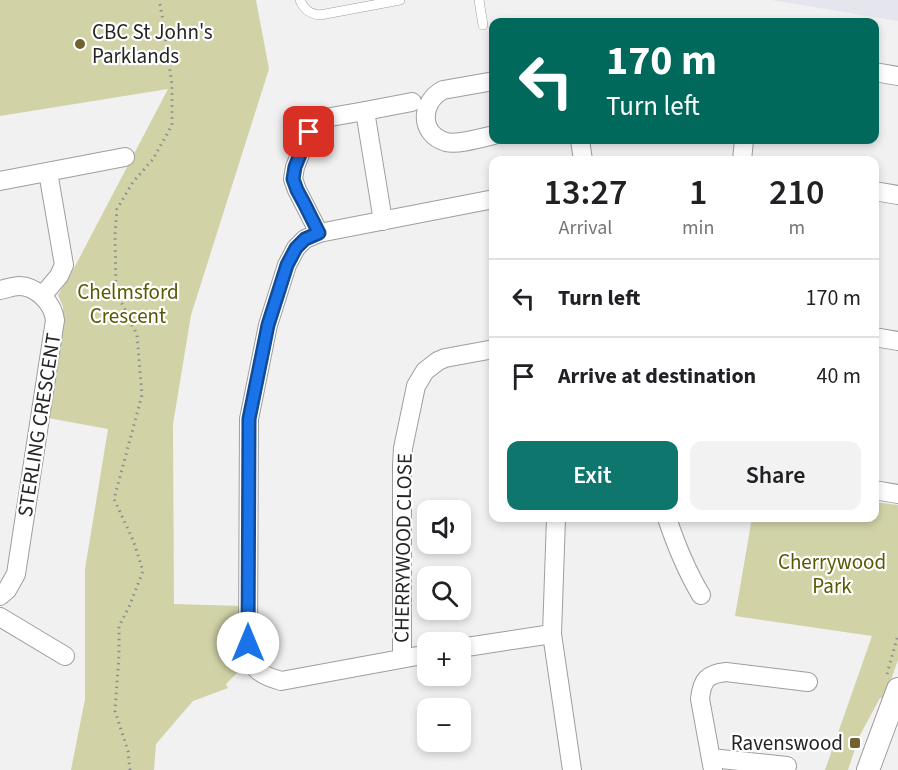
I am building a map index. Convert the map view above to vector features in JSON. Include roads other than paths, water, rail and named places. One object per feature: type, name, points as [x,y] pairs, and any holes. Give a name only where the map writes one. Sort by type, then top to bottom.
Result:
[{"type":"street","points":[[879,73],[898,76]]},
{"type":"street","points":[[489,82],[443,90],[431,99],[426,113],[429,128],[439,139],[446,142],[453,143],[489,136]]},
{"type":"street","points":[[319,233],[293,179],[295,167],[314,123],[319,118],[412,102]]},
{"type":"street","points":[[365,111],[383,221]]},
{"type":"street","points":[[0,181],[125,158]]},
{"type":"street","points":[[0,290],[19,286],[33,290],[42,296],[59,276],[64,265],[48,172]]},
{"type":"street","points":[[879,192],[898,195]]},
{"type":"street","points":[[417,656],[281,681],[261,674],[255,667],[249,657],[248,643],[249,419],[268,325],[287,265],[296,248],[305,239],[319,233],[489,200]]},
{"type":"street","name":"STERLING CRESCENT","points":[[0,596],[7,590],[16,574],[55,325],[52,309],[42,296]]},
{"type":"street","points":[[879,338],[898,341]]},
{"type":"street","name":"CHERRYWOOD CLOSE","points":[[402,658],[402,465],[403,448],[416,386],[425,371],[438,361],[489,350]]},
{"type":"street","points":[[879,491],[898,494]]},
{"type":"street","points":[[555,522],[552,634],[572,770]]},
{"type":"street","points":[[668,522],[686,569],[701,595]]},
{"type":"street","points":[[0,617],[65,656]]},
{"type":"street","points":[[471,646],[552,634]]},
{"type":"street","points":[[787,766],[712,764],[700,699],[701,689],[705,680],[713,673],[726,672],[808,682]]},
{"type":"street","points":[[868,770],[892,685]]},
{"type":"lane","points":[[300,0],[308,12],[320,15],[400,0]]},
{"type":"lane","points":[[479,0],[483,25]]},
{"type":"place","name":"CBC St John's Parklands","points":[[80,44]]},
{"type":"place","name":"Ravenswood","points":[[855,743]]},
{"type":"park label","name":"Chelmsford Crescent","points":[[128,304]]},
{"type":"park label","name":"Cherrywood Park","points":[[832,574]]}]
